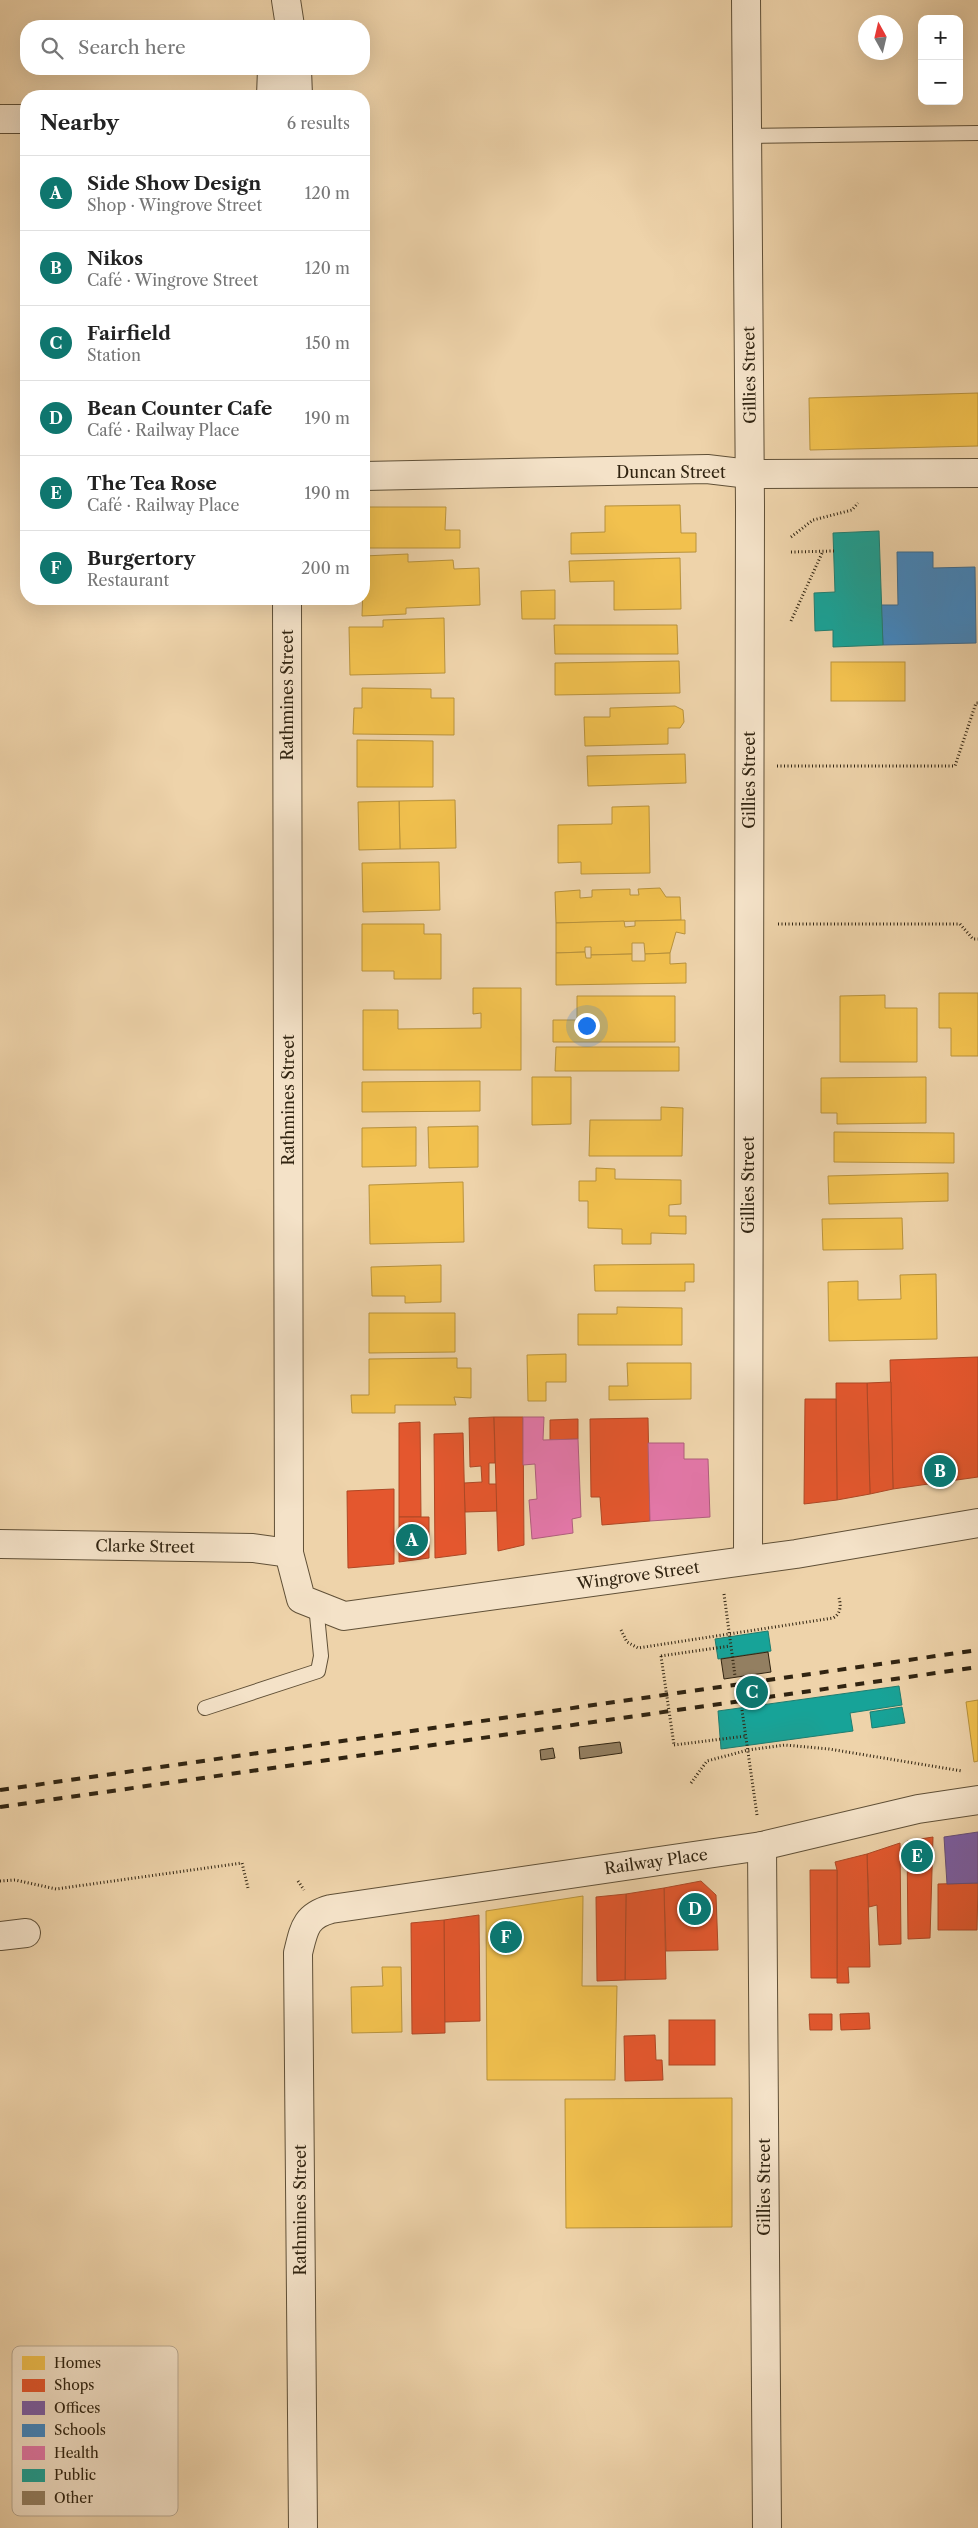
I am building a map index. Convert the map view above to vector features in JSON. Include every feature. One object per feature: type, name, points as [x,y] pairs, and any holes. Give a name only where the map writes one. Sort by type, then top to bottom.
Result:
[{"type":"street","points":[[279,20],[282,0]]},
{"type":"street","points":[[286,0],[289,20]]},
{"type":"street","name":"Gillies Street","points":[[746,0],[749,474],[748,1559]]},
{"type":"street","points":[[271,90],[272,75]]},
{"type":"street","points":[[297,75],[298,90]]},
{"type":"street","points":[[0,119],[20,119]]},
{"type":"street","name":"Duncan Street","points":[[370,476],[707,469],[749,474],[978,474]]},
{"type":"street","name":"Rathmines Street","points":[[287,605],[289,1553],[308,1602]]},
{"type":"street","name":"Wingrove Street","points":[[308,1602],[344,1616],[748,1559],[978,1523]]},
{"type":"street","name":"Clarke Street","points":[[0,1544],[253,1548],[289,1553]]},
{"type":"street","name":"Railway Place","points":[[331,1909],[762,1846],[918,1809],[978,1800]]},
{"type":"street","name":"Gillies Street","points":[[762,1846],[767,2528]]},
{"type":"street","name":"Rathmines Street","points":[[303,2528],[298,1953],[305,1924],[321,1912],[331,1909]]},
{"type":"lane","points":[[747,136],[978,133]]},
{"type":"lane","points":[[205,1708],[318,1671],[321,1656],[308,1602]]},
{"type":"path","points":[[791,537],[813,520],[852,510],[862,498]]},
{"type":"path","points":[[791,552],[834,551]]},
{"type":"path","points":[[791,621],[823,552]]},
{"type":"path","points":[[748,766],[955,766],[976,703],[978,703]]},
{"type":"path","points":[[748,923],[960,924],[973,939],[978,939]]},
{"type":"path","points":[[621,1630],[627,1642],[638,1648],[833,1618],[839,1614],[839,1598]]},
{"type":"path","points":[[727,1616],[735,1676]]},
{"type":"path","points":[[730,1646],[661,1656],[674,1745],[746,1736]]},
{"type":"path","points":[[742,1710],[757,1815]]},
{"type":"path","points":[[691,1783],[707,1761],[748,1750],[785,1745],[829,1749],[963,1771]]},
{"type":"path","points":[[0,1881],[15,1880],[56,1888],[242,1863],[248,1888]]},
{"type":"building: Homes","points":[[978,393],[978,446],[810,450],[809,398]]},
{"type":"building: Homes","points":[[680,505],[681,533],[696,533],[696,552],[571,554],[571,533],[605,532],[605,506]]},
{"type":"building: Homes","points":[[370,507],[446,507],[445,530],[460,530],[460,548],[370,548]]},
{"type":"building: Homes","points":[[408,554],[408,562],[453,560],[454,569],[479,568],[480,605],[406,608],[406,614],[362,616],[362,605],[370,605],[370,556]]},
{"type":"building: Homes","points":[[680,558],[681,609],[614,610],[614,581],[570,582],[569,561]]},
{"type":"building: Homes","points":[[555,590],[555,619],[522,619],[521,591]]},
{"type":"building: Homes","points":[[444,618],[445,673],[350,675],[349,627],[383,627],[383,620]]},
{"type":"building: Homes","points":[[554,625],[677,625],[678,654],[555,654]]},
{"type":"building: Homes","points":[[679,661],[680,693],[555,695],[555,663]]},
{"type":"building: Homes","points":[[831,662],[905,662],[905,701],[831,701]]},
{"type":"building: Homes","points":[[362,688],[431,689],[431,698],[454,698],[454,735],[353,734],[354,708],[362,708]]},
{"type":"building: Homes","points":[[675,706],[683,710],[684,722],[680,728],[668,728],[668,744],[585,746],[584,717],[610,717],[610,708]]},
{"type":"building: Homes","points":[[357,740],[433,741],[433,787],[357,787]]},
{"type":"building: Homes","points":[[685,754],[686,783],[588,786],[587,756]]},
{"type":"building: Homes","points":[[455,800],[456,848],[400,849],[399,801]]},
{"type":"building: Homes","points":[[399,801],[400,849],[359,850],[358,802]]},
{"type":"building: Homes","points":[[649,806],[650,873],[581,874],[581,862],[558,863],[558,825],[612,824],[612,807]]},
{"type":"building: Homes","points":[[439,862],[440,910],[363,912],[362,863]]},
{"type":"building: Homes","points":[[660,888],[666,897],[680,897],[681,920],[556,923],[555,892],[580,890],[580,898],[592,897],[592,890],[630,889],[630,895],[639,895],[638,889]]},
{"type":"building: Homes","points":[[685,920],[685,934],[676,932],[670,953],[645,954],[644,943],[632,943],[632,954],[591,955],[591,947],[585,947],[585,952],[556,953],[556,923],[624,921],[625,927],[635,926],[635,921]]},
{"type":"building: Homes","points":[[362,924],[424,924],[424,934],[441,934],[441,979],[394,979],[394,971],[362,971]]},
{"type":"building: Homes","points":[[585,952],[586,958],[591,958],[591,955],[632,954],[632,961],[645,961],[645,954],[670,953],[670,964],[686,963],[686,983],[556,985],[556,953]]},
{"type":"building: Homes","points":[[473,988],[521,988],[521,1070],[363,1070],[363,1010],[398,1010],[398,1029],[481,1028],[481,1013],[473,1014]]},
{"type":"building: Homes","points":[[939,993],[978,993],[978,1056],[951,1056],[951,1028],[939,1028]]},
{"type":"building: Homes","points":[[885,995],[885,1008],[917,1008],[917,1062],[840,1062],[840,996]]},
{"type":"building: Homes","points":[[577,996],[675,996],[675,1042],[553,1042],[553,1020],[577,1020]]},
{"type":"building: Homes","points":[[556,1047],[679,1047],[679,1071],[555,1071]]},
{"type":"building: Homes","points":[[532,1077],[571,1077],[571,1124],[532,1125]]},
{"type":"building: Homes","points":[[926,1077],[926,1123],[837,1124],[837,1113],[821,1113],[821,1078]]},
{"type":"building: Homes","points":[[480,1081],[480,1111],[362,1112],[362,1082]]},
{"type":"building: Homes","points":[[661,1107],[683,1108],[682,1156],[589,1156],[590,1120],[661,1120]]},
{"type":"building: Homes","points":[[478,1126],[478,1167],[429,1168],[428,1127]]},
{"type":"building: Homes","points":[[416,1127],[416,1166],[362,1167],[362,1128]]},
{"type":"building: Homes","points":[[834,1132],[954,1133],[954,1163],[834,1162]]},
{"type":"building: Homes","points":[[596,1168],[615,1169],[615,1179],[681,1180],[681,1204],[669,1205],[669,1216],[686,1216],[686,1234],[651,1233],[651,1244],[622,1244],[622,1229],[588,1228],[588,1201],[579,1201],[579,1181],[596,1181]]},
{"type":"building: Homes","points":[[948,1173],[948,1201],[829,1204],[828,1176]]},
{"type":"building: Homes","points":[[463,1182],[464,1242],[370,1244],[369,1185]]},
{"type":"building: Homes","points":[[902,1218],[903,1249],[823,1250],[822,1219]]},
{"type":"building: Homes","points":[[694,1264],[694,1282],[685,1282],[685,1291],[595,1291],[594,1265]]},
{"type":"building: Homes","points":[[441,1265],[441,1302],[405,1303],[405,1296],[372,1296],[371,1267]]},
{"type":"building: Homes","points":[[936,1274],[937,1339],[829,1341],[828,1282],[858,1281],[858,1300],[901,1299],[900,1275]]},
{"type":"building: Homes","points":[[617,1307],[682,1308],[682,1345],[578,1345],[578,1314],[617,1314]]},
{"type":"building: Homes","points":[[369,1313],[455,1313],[455,1352],[369,1353]]},
{"type":"building: Homes","points":[[566,1354],[566,1382],[546,1382],[546,1401],[528,1401],[527,1355]]},
{"type":"building: Homes","points":[[457,1358],[457,1368],[471,1368],[471,1398],[454,1397],[456,1405],[395,1405],[395,1413],[352,1413],[351,1395],[369,1395],[369,1359]]},
{"type":"building: Homes","points":[[627,1363],[691,1363],[691,1399],[609,1400],[609,1386],[628,1386]]},
{"type":"building: Homes","points":[[978,1700],[978,1761],[974,1762],[966,1702]]},
{"type":"building: Homes","points":[[583,1896],[582,1986],[617,1986],[615,2080],[487,2080],[486,1911]]},
{"type":"building: Homes","points":[[382,1967],[401,1967],[402,2032],[352,2033],[351,1987],[383,1986]]},
{"type":"building: Homes","points":[[732,2098],[732,2227],[566,2228],[565,2099]]},
{"type":"building: Shops","points":[[978,1357],[978,1477],[893,1489],[890,1360]]},
{"type":"building: Shops","points":[[891,1382],[893,1489],[870,1494],[867,1383]]},
{"type":"building: Shops","points":[[836,1383],[867,1383],[870,1494],[837,1500]]},
{"type":"building: Shops","points":[[805,1399],[836,1399],[837,1500],[804,1504]]},
{"type":"building: Shops","points":[[494,1417],[495,1463],[489,1463],[489,1484],[497,1484],[497,1511],[465,1512],[464,1483],[482,1482],[481,1466],[470,1467],[469,1418]]},
{"type":"building: Shops","points":[[494,1417],[523,1417],[524,1545],[498,1551]]},
{"type":"building: Shops","points":[[648,1418],[650,1521],[602,1525],[600,1497],[591,1497],[590,1419]]},
{"type":"building: Shops","points":[[578,1419],[578,1439],[550,1440],[550,1420]]},
{"type":"building: Shops","points":[[420,1422],[421,1517],[399,1517],[399,1423]]},
{"type":"building: Shops","points":[[463,1433],[466,1554],[435,1558],[434,1434]]},
{"type":"building: Shops","points":[[394,1489],[394,1564],[348,1568],[347,1491]]},
{"type":"building: Shops","points":[[399,1517],[429,1517],[429,1558],[399,1562]]},
{"type":"building: Shops","points":[[933,1837],[930,1938],[908,1939],[907,1841]]},
{"type":"building: Shops","points":[[900,1843],[901,1944],[879,1945],[877,1905],[869,1907],[867,1854]]},
{"type":"building: Shops","points":[[867,1854],[870,1967],[848,1967],[849,1983],[837,1983],[837,1870],[835,1862]]},
{"type":"building: Shops","points":[[810,1870],[837,1870],[837,1978],[811,1978]]},
{"type":"building: Shops","points":[[701,1881],[716,1895],[718,1950],[666,1951],[664,1888]]},
{"type":"building: Shops","points":[[978,1883],[977,1930],[938,1930],[938,1884]]},
{"type":"building: Shops","points":[[664,1888],[666,1979],[625,1980],[626,1894]]},
{"type":"building: Shops","points":[[626,1894],[625,1980],[597,1981],[596,1897]]},
{"type":"building: Shops","points":[[479,1915],[480,2021],[444,2022],[444,1920]]},
{"type":"building: Shops","points":[[444,1920],[445,2033],[412,2034],[411,1923]]},
{"type":"building: Shops","points":[[869,2013],[870,2029],[841,2030],[840,2014]]},
{"type":"building: Shops","points":[[809,2014],[832,2014],[832,2030],[810,2030]]},
{"type":"building: Shops","points":[[669,2020],[715,2020],[715,2065],[669,2065]]},
{"type":"building: Shops","points":[[655,2035],[656,2060],[662,2060],[663,2080],[625,2081],[624,2036]]},
{"type":"building: Offices","points":[[978,1832],[978,1883],[947,1884],[944,1837]]},
{"type":"building: Schools","points":[[897,552],[933,552],[933,568],[975,567],[976,643],[883,645],[881,605],[898,605]]},
{"type":"building: Health","points":[[523,1417],[544,1417],[543,1440],[578,1439],[581,1517],[572,1519],[573,1533],[532,1539],[529,1500],[537,1499],[535,1464],[523,1465]]},
{"type":"building: Health","points":[[648,1443],[684,1443],[684,1459],[708,1459],[710,1517],[650,1521]]},
{"type":"building: Public","points":[[879,531],[883,645],[833,647],[833,630],[815,631],[814,593],[835,592],[833,533]]},
{"type":"building: Public","points":[[768,1631],[771,1651],[718,1659],[715,1639]]},
{"type":"building: Public","points":[[899,1686],[902,1705],[850,1713],[853,1731],[721,1749],[718,1711]]},
{"type":"building: Public","points":[[902,1707],[905,1723],[872,1728],[870,1712]]},
{"type":"building: Other","points":[[768,1652],[771,1672],[724,1679],[721,1659]]},
{"type":"building: Other","points":[[620,1742],[622,1753],[580,1759],[579,1747]]},
{"type":"building: Other","points":[[553,1748],[555,1758],[541,1760],[540,1750]]},
{"type":"railway","points":[[0,1790],[978,1650]]},
{"type":"railway","points":[[0,1807],[978,1667]]},
{"type":"place","name":"Nikos","points":[[940,1471]]},
{"type":"place","name":"Side Show Design","points":[[412,1540]]},
{"type":"place","name":"Fairfield","points":[[752,1692]]},
{"type":"place","name":"The Tea Rose","points":[[917,1856]]},
{"type":"place","name":"Bean Counter Cafe","points":[[695,1909]]},
{"type":"place","name":"Burgertory","points":[[506,1937]]}]
